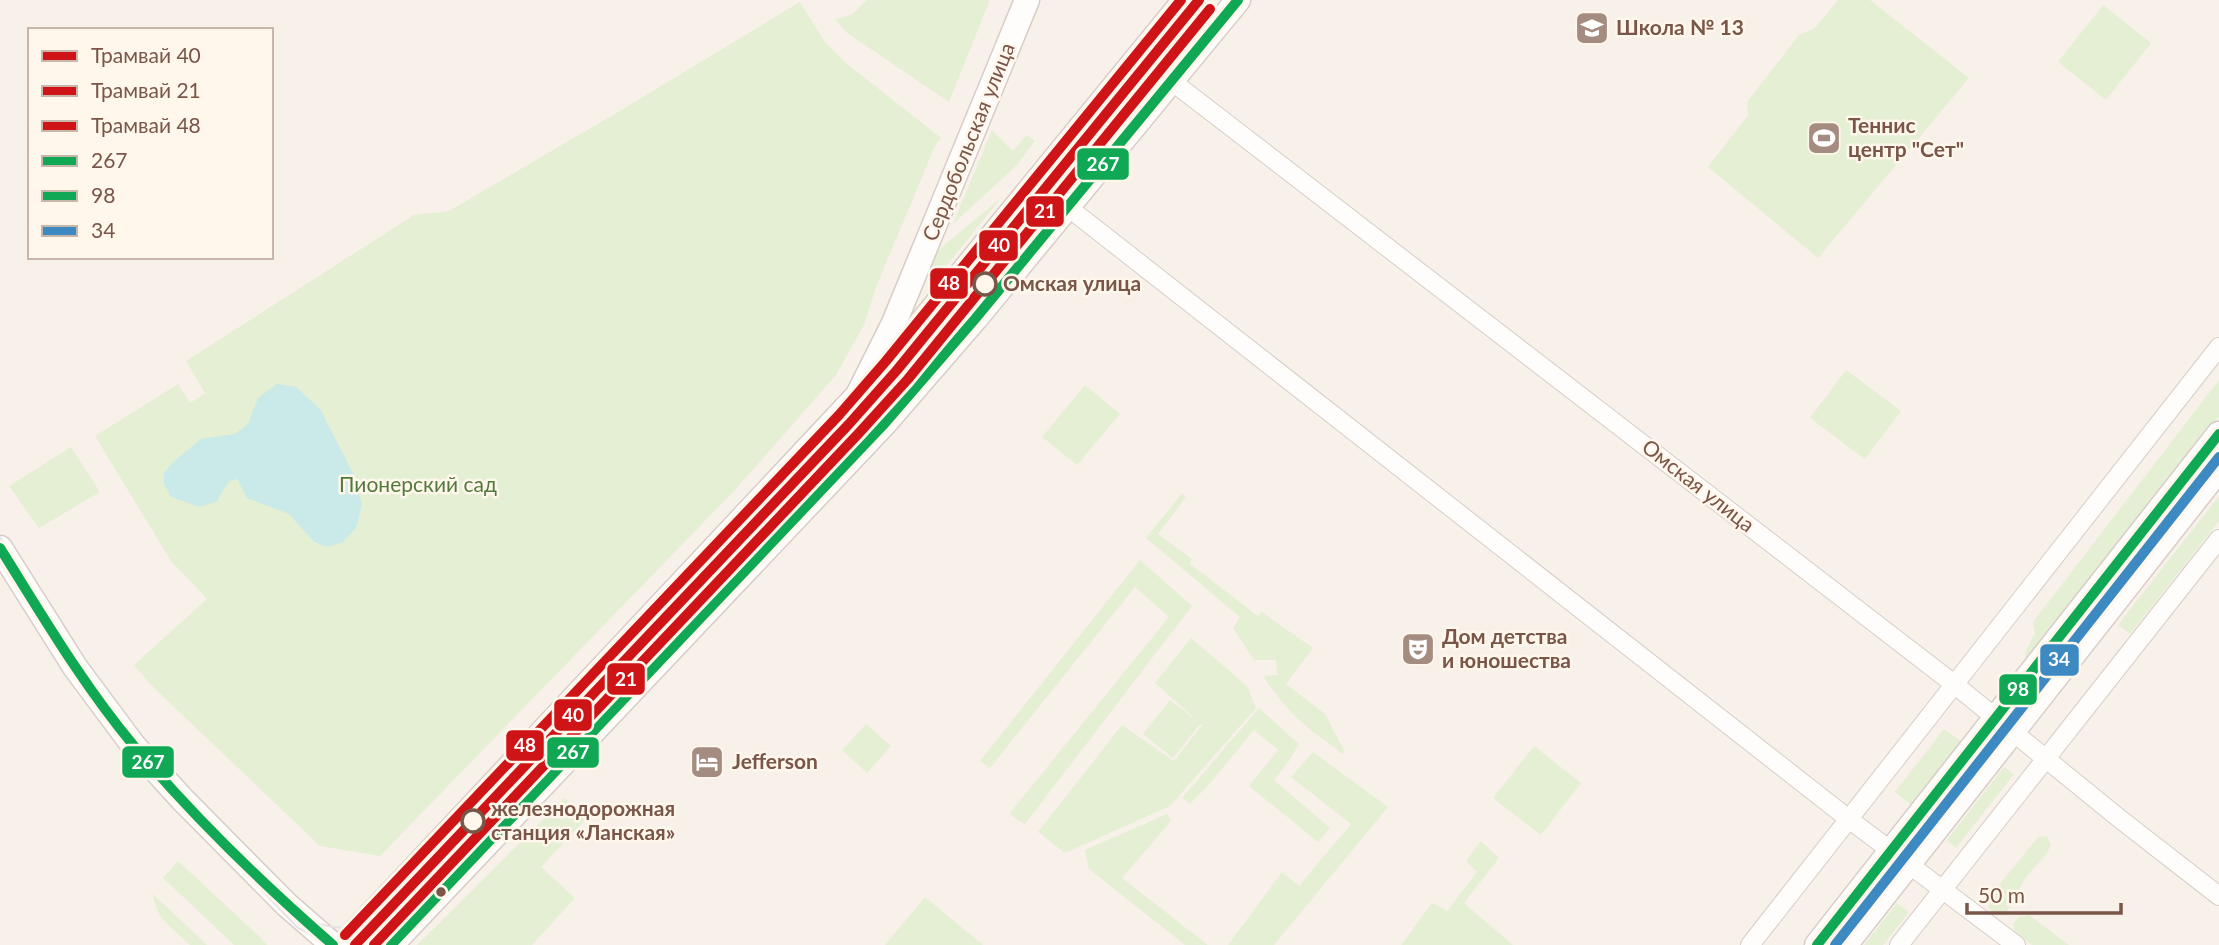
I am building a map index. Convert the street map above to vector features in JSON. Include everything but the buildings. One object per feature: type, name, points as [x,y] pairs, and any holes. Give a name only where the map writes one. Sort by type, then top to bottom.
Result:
[{"type":"main road","name":"Сердобольская улица","points":[[343,945],[856,399],[894,323],[1027,0]]},
{"type":"main road","points":[[886,423],[856,399],[892,359],[1185,0]]},
{"type":"main road","points":[[391,945],[886,423],[1238,0]]},
{"type":"main road","points":[[1817,945],[1899,858],[2004,724],[2219,434]]},
{"type":"main road","points":[[2004,724],[2219,469]]},
{"type":"main road","points":[[0,548],[89,688],[141,755],[287,905],[333,945]]},
{"type":"main road","points":[[1845,945],[1899,858]]},
{"type":"street","name":"Омская улица","points":[[1139,57],[1954,684],[2219,896]]},
{"type":"street","points":[[1037,183],[1850,820],[2015,945]]},
{"type":"street","points":[[1750,945],[2219,347]]},
{"type":"street","points":[[1899,945],[2219,538]]},
{"type":"green space","points":[[867,0],[990,0],[949,102],[847,33],[835,19],[851,15]]},
{"type":"green space","name":"Теннис центр \"Сет\"","points":[[1838,0],[1870,0],[1969,78],[1818,258],[1708,167],[1748,115],[1747,102],[1799,35],[1814,29]]},
{"type":"green space","name":"Пионерский сад","points":[[800,2],[825,42],[846,63],[941,138],[935,146],[876,287],[864,325],[836,375],[735,490],[380,856],[320,846],[152,686],[134,665],[207,599],[171,561],[95,436],[178,384],[190,403],[205,393],[186,361],[414,215],[449,211]]},
{"type":"green space","points":[[2103,5],[2151,43],[2106,100],[2058,62]]},
{"type":"green space","points":[[992,130],[1013,151],[1027,135],[1035,141],[1016,166],[953,224]]},
{"type":"green space","points":[[1002,197],[942,271],[932,271],[930,264],[936,252]]},
{"type":"green space","points":[[1846,370],[1901,411],[1865,459],[1810,418]]},
{"type":"green space","points":[[2219,380],[2219,416],[2027,665],[2025,652],[2035,633],[2033,622]]},
{"type":"green space","points":[[1085,385],[1120,414],[1077,465],[1042,437]]},
{"type":"green space","points":[[71,447],[100,492],[39,528],[9,486]]},
{"type":"green space","points":[[1182,493],[1186,497],[1158,534],[1192,559],[1190,564],[1258,616],[1262,612],[1313,648],[1286,684],[1325,714],[1345,752],[1342,754],[1301,722],[1274,692],[1263,676],[1277,675],[1276,660],[1254,660],[1233,628],[1240,617],[1146,538]]},
{"type":"green space","points":[[2219,496],[2219,521],[2130,634],[2118,625]]},
{"type":"green space","points":[[1140,560],[1192,606],[1025,824],[1009,814],[1169,617],[1135,587],[990,768],[980,761]]},
{"type":"green space","points":[[1191,638],[1247,686],[1256,708],[1170,806],[1065,853],[1038,832],[1122,725],[1174,761],[1202,725],[1200,724],[1173,758],[1143,734],[1170,700],[1198,721],[1155,683]]},
{"type":"green space","points":[[1259,708],[1299,744],[1274,780],[1330,828],[1318,842],[1249,786],[1278,750],[1254,730],[1190,804],[1182,798]]},
{"type":"green space","points":[[866,724],[891,746],[867,773],[842,750]]},
{"type":"green space","points":[[1944,729],[1961,741],[1911,805],[1895,792]]},
{"type":"green space","points":[[1534,746],[1581,783],[1541,835],[1493,798]]},
{"type":"green space","points":[[1313,752],[1388,807],[1274,945],[1228,945],[1282,872],[1299,886],[1351,824],[1291,777]]},
{"type":"green space","points":[[2004,767],[2014,774],[1956,848],[1947,840]]},
{"type":"green space","points":[[565,798],[586,819],[541,867],[575,898],[532,945],[417,945]]},
{"type":"green space","points":[[1167,814],[1171,821],[1122,878],[1208,945],[1185,945],[1089,869],[1085,850]]},
{"type":"green space","points":[[2047,836],[2051,845],[2023,882],[2006,912],[2003,916],[1993,913],[1988,907],[1995,890],[2038,837]]},
{"type":"green space","points":[[1481,841],[1499,858],[1464,903],[1513,945],[1401,945],[1432,903],[1447,911],[1477,872],[1466,861]]},
{"type":"green space","points":[[178,861],[267,945],[234,945],[163,878]]},
{"type":"green space","points":[[153,894],[207,945],[190,945],[172,928],[158,911]]},
{"type":"green space","points":[[925,897],[983,945],[885,945]]},
{"type":"green space","points":[[1897,903],[1909,912],[1883,945],[1864,945]]},
{"type":"green space","points":[[2029,915],[2069,945],[2032,945],[2015,932],[2013,924],[2019,917]]},
{"type":"water","points":[[277,384],[296,387],[320,409],[355,477],[362,505],[356,528],[343,542],[328,547],[314,542],[289,514],[247,498],[237,479],[229,481],[217,501],[200,507],[171,497],[164,484],[164,473],[173,462],[201,439],[235,434],[248,424],[258,398]]},
{"type":"tram line","name":"48","points":[[345,935],[839,415],[1181,0]]},
{"type":"tram line","name":"40","points":[[355,945],[849,424],[897,370],[1199,0]]},
{"type":"tram line","name":"21","points":[[374,945],[908,379],[1210,9]]},
{"type":"tram line","points":[[0,537],[67,645],[133,735],[303,916],[318,938]]},
{"type":"tram line","points":[[0,562],[70,671],[129,749],[161,786],[298,928],[335,940],[347,940],[370,935],[394,923]]},
{"type":"tram line","points":[[307,917],[329,926],[350,926],[370,920],[390,908]]},
{"type":"transit line","name":"267","points":[[391,945],[885,423],[975,319],[1238,0]]},
{"type":"transit line","name":"98","points":[[1817,945],[2219,434]]},
{"type":"transit line","name":"34","points":[[1835,945],[2219,457]]},
{"type":"transit line","name":"267","points":[[0,548],[80,674],[134,746],[230,849],[333,945]]},
{"type":"place","name":"Школа № 13","points":[[1592,28]]},
{"type":"place","name":"Теннис центр \"Сет\"","points":[[1824,138]]},
{"type":"place","name":"Омская улица","points":[[985,284]]},
{"type":"place","name":"Дом детства и юношества","points":[[1418,649]]},
{"type":"place","name":"Jefferson","points":[[707,762]]},
{"type":"place","name":"железнодорожная станция «Ланская»","points":[[473,821]]}]
